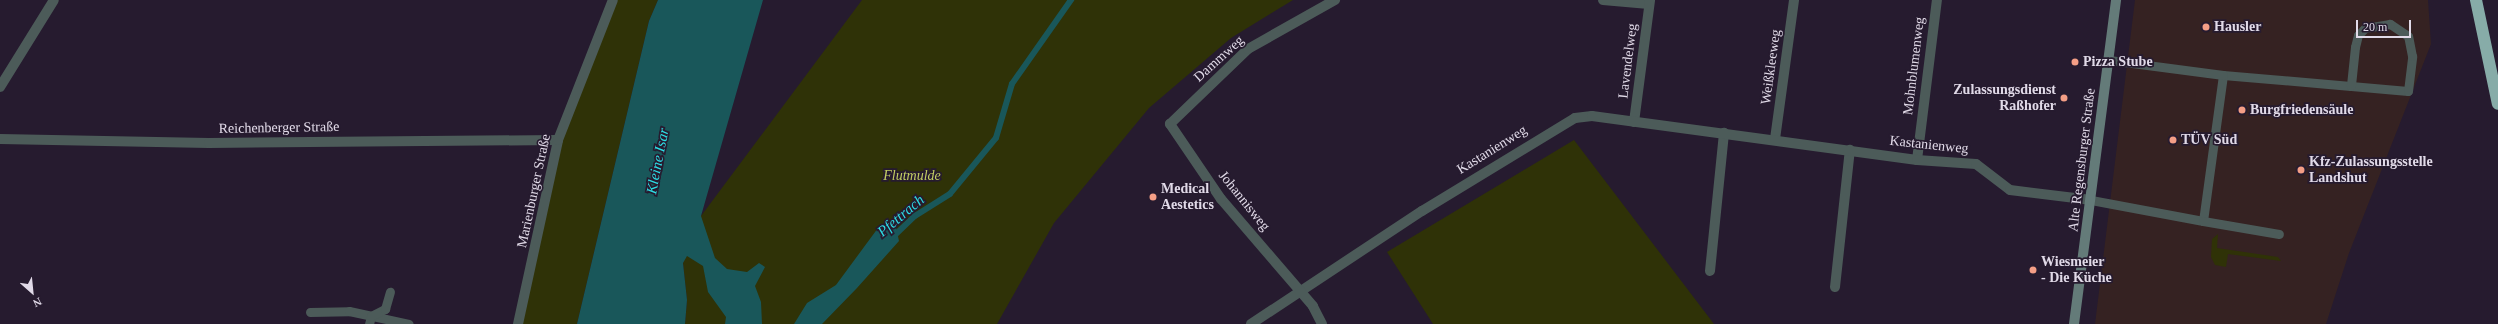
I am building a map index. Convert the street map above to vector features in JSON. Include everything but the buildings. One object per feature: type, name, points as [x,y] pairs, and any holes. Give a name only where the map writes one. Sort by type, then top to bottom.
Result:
[{"type":"highway","points":[[2476,0],[2498,104]]},
{"type":"street","points":[[0,86],[54,0]]},
{"type":"street","name":"Marienburger Straße","points":[[518,324],[558,140],[613,0]]},
{"type":"street","name":"Dammweg","points":[[1170,124],[1248,49],[1335,0]]},
{"type":"street","name":"Lavendelweg","points":[[1603,0],[1649,2],[1634,122]]},
{"type":"street","name":"Weißkleeweg","points":[[1775,139],[1794,0]]},
{"type":"street","name":"Mohnblumenweg","points":[[1917,160],[1937,0]]},
{"type":"street","name":"Alte Regensburger Straße","points":[[2074,324],[2116,0]]},
{"type":"street","name":"Kastanienweg","points":[[1301,293],[1422,210],[1553,129],[1575,118],[1592,116],[1775,139],[1917,160],[1976,164],[2010,190],[2091,200]]},
{"type":"street","name":"Johannisweg","points":[[1170,124],[1221,199],[1301,293],[1322,324]]},
{"type":"street","points":[[1710,272],[1724,133]]},
{"type":"street","name":"Reichenberger Straße","points":[[0,139],[201,143],[558,140]]},
{"type":"street","points":[[1835,287],[1850,150]]},
{"type":"street","points":[[1251,324],[1301,293]]},
{"type":"lane","points":[[2109,60],[2223,75],[2350,86],[2408,91],[2412,56],[2408,36],[2390,24],[2365,28],[2358,35],[2350,86]]},
{"type":"lane","points":[[2203,221],[2223,75]]},
{"type":"lane","points":[[2091,200],[2279,234]]},
{"type":"lane","points":[[370,320],[385,309],[390,292]]},
{"type":"lane","points":[[310,312],[349,310],[370,320],[409,324]]},
{"type":"shaded area","points":[[2135,0],[2428,0],[2431,44],[2349,253],[2326,324],[2095,324]]},
{"type":"green space","points":[[613,0],[658,0],[649,21],[577,324],[518,324],[558,140]]},
{"type":"green space","name":"Flutmulde","points":[[862,0],[1293,0],[1231,38],[1149,108],[1054,223],[997,324],[685,324],[687,300],[683,263],[701,216]]},
{"type":"green space","points":[[1574,140],[1714,324],[1433,324],[1387,252]]},
{"type":"green space","points":[[2218,234],[2217,248],[2278,257],[2281,261],[2228,254],[2226,267],[2215,265],[2211,257],[2212,239]]},
{"type":"water","name":"Kleine Isar","points":[[658,0],[763,0],[701,216],[715,258],[727,269],[747,272],[759,263],[765,267],[755,286],[761,302],[762,324],[725,324],[726,317],[708,292],[703,266],[687,256],[683,263],[687,300],[685,324],[577,324],[649,21]]},
{"type":"water","points":[[894,218],[899,241],[857,288],[822,324],[794,324],[807,303],[836,285],[878,228]]},
{"type":"waterway","name":"Pfettrach","points":[[892,238],[915,216],[950,194],[996,138],[1012,84],[1071,0]]},
{"type":"place","name":"Hausler","points":[[2206,27]]},
{"type":"place","name":"Pizza Stube","points":[[2075,62]]},
{"type":"place","name":"Zulassungsdienst Raßhofer","points":[[2064,98]]},
{"type":"place","name":"Burgfriedensäule","points":[[2242,110]]},
{"type":"place","name":"TÜV Süd","points":[[2173,140]]},
{"type":"place","name":"Kfz-Zulassungsstelle Landshut","points":[[2301,170]]},
{"type":"place","name":"Medical Aestetics","points":[[1153,197]]},
{"type":"place","name":"Wiesmeier - Die Küche","points":[[2033,270]]}]
